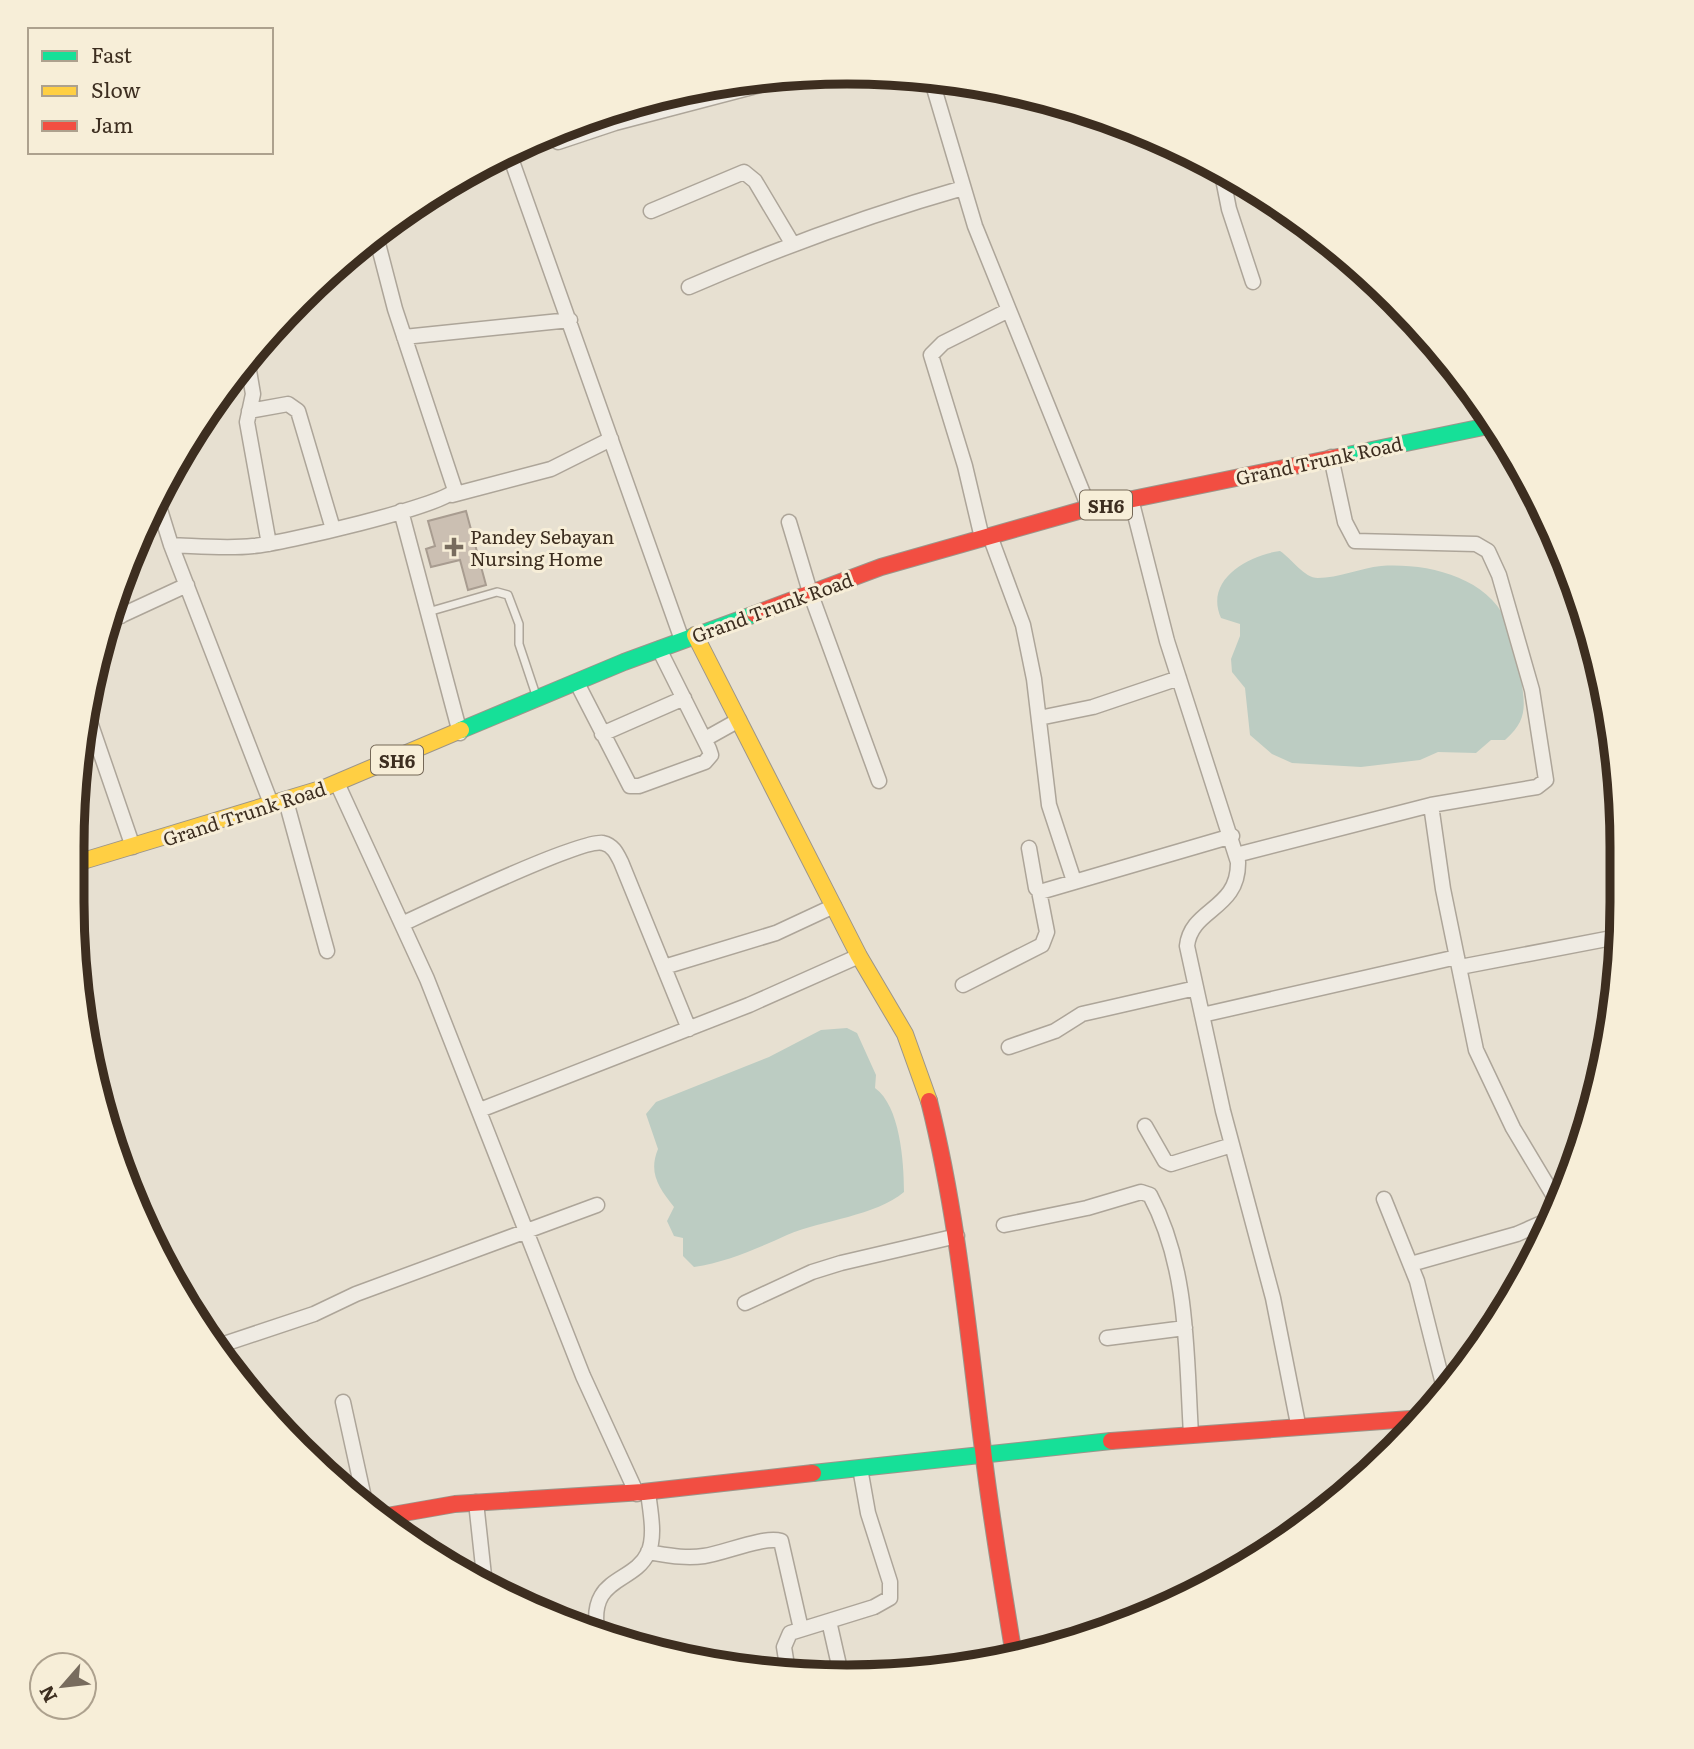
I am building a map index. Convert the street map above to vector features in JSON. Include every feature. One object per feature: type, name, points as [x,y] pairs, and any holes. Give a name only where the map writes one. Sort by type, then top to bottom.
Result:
[{"type":"street","points":[[934,90],[963,188],[1007,311],[1089,508]]},
{"type":"street","points":[[629,116],[646,115],[699,99]]},
{"type":"street","points":[[558,142],[564,139]]},
{"type":"street","points":[[512,162],[611,439],[696,634],[859,956],[894,1012],[910,1047],[944,1161],[957,1236],[983,1454],[1012,1646]]},
{"type":"street","points":[[651,211],[744,172],[755,181],[792,243]]},
{"type":"street","points":[[1224,184],[1237,239],[1253,282]]},
{"type":"street","points":[[689,287],[792,243],[876,213],[963,188]]},
{"type":"street","points":[[379,245],[404,337],[454,482],[452,495]]},
{"type":"street","points":[[1007,311],[943,343],[931,355],[986,537],[1023,625],[1039,718],[1049,805],[1074,881]]},
{"type":"street","points":[[404,337],[570,320]]},
{"type":"street","points":[[249,374],[253,394],[247,422],[269,544]]},
{"type":"street","points":[[249,411],[288,404],[298,411],[333,529]]},
{"type":"street","name":"Grand Trunk Road","points":[[84,861],[279,804],[460,733],[696,634],[810,592],[986,537],[1089,508],[1482,425]]},
{"type":"street","points":[[171,545],[251,547],[333,529],[551,470],[611,439]]},
{"type":"street","points":[[1237,855],[1431,805],[1537,787],[1546,780],[1539,722],[1499,575],[1489,551],[1476,544],[1355,541],[1345,522],[1331,457]]},
{"type":"street","points":[[1131,499],[1179,678],[1237,855],[1238,875],[1234,888],[1226,900],[1193,926],[1186,946],[1233,1146],[1273,1298],[1298,1423]]},
{"type":"street","points":[[401,511],[460,733]]},
{"type":"street","points":[[161,514],[187,585],[279,804],[327,951]]},
{"type":"street","points":[[789,522],[810,592],[879,781]]},
{"type":"street","points":[[121,616],[187,585]]},
{"type":"street","points":[[577,683],[626,782],[634,787],[705,762],[711,755],[705,739],[659,649]]},
{"type":"street","points":[[1039,718],[1093,708],[1179,678]]},
{"type":"street","points":[[602,734],[684,698]]},
{"type":"street","points":[[705,739],[739,720]]},
{"type":"street","points":[[93,732],[133,847]]},
{"type":"street","points":[[337,783],[402,924],[480,1110],[583,1376],[643,1493],[652,1540],[648,1552],[640,1562],[608,1586],[602,1595],[596,1623]]},
{"type":"street","points":[[1431,805],[1476,1050],[1513,1128],[1552,1193]]},
{"type":"street","points":[[1039,891],[1232,836]]},
{"type":"street","points":[[402,924],[558,856],[594,842],[605,843],[614,849],[621,862],[689,1029]]},
{"type":"street","points":[[963,985],[1042,945],[1047,932],[1029,848]]},
{"type":"street","points":[[664,968],[776,933],[834,906]]},
{"type":"street","points":[[1202,1015],[1459,962],[1609,938]]},
{"type":"street","points":[[480,1110],[689,1029],[859,956]]},
{"type":"street","points":[[1009,1047],[1055,1031],[1082,1014],[1196,988]]},
{"type":"street","points":[[1145,1126],[1165,1161],[1171,1164],[1233,1146]]},
{"type":"street","points":[[1004,1225],[1146,1192],[1153,1202],[1178,1277],[1185,1328],[1191,1434]]},
{"type":"street","points":[[1384,1199],[1411,1264],[1442,1379]]},
{"type":"street","points":[[226,1343],[314,1314],[356,1294],[597,1205]]},
{"type":"street","points":[[1411,1264],[1517,1234],[1538,1225]]},
{"type":"street","points":[[746,1303],[832,1266],[957,1236]]},
{"type":"street","points":[[1107,1338],[1185,1328]]},
{"type":"street","points":[[343,1402],[362,1491]]},
{"type":"street","points":[[393,1514],[435,1505],[643,1493],[983,1454],[1298,1423],[1408,1419]]},
{"type":"street","points":[[786,1662],[784,1647],[786,1638],[801,1629],[883,1603],[892,1592],[868,1513],[860,1468]]},
{"type":"street","points":[[476,1502],[484,1573]]},
{"type":"street","points":[[648,1552],[680,1557],[704,1556],[768,1541],[781,1541],[801,1629]]},
{"type":"street","points":[[829,1621],[839,1665]]},
{"type":"lane","points":[[427,612],[497,592],[508,595],[519,624],[520,644],[538,699]]},
{"type":"shaded area","points":[[1280,551],[1303,572],[1313,577],[1333,576],[1381,566],[1417,567],[1452,575],[1484,593],[1506,620],[1519,664],[1523,712],[1518,726],[1505,740],[1491,740],[1476,753],[1438,752],[1420,760],[1361,767],[1292,763],[1272,754],[1250,735],[1245,688],[1232,672],[1231,659],[1240,636],[1240,624],[1221,618],[1217,604],[1224,581],[1232,572],[1255,558]]},
{"type":"shaded area","points":[[847,1028],[857,1033],[876,1075],[875,1088],[890,1107],[895,1121],[903,1165],[904,1192],[879,1207],[801,1230],[730,1258],[694,1267],[683,1256],[683,1238],[674,1236],[667,1221],[674,1207],[657,1180],[654,1166],[658,1149],[646,1114],[656,1102],[769,1057],[821,1030]]},
{"type":"building","points":[[466,511],[486,585],[468,590],[460,560],[431,567],[426,549],[435,546],[428,521]]},
{"type":"traffic: fast","points":[[1343,456],[1483,427]]},
{"type":"traffic: fast","points":[[461,730],[624,662],[755,614]]},
{"type":"traffic: fast","points":[[813,1473],[1111,1441]]},
{"type":"traffic: slow","points":[[695,635],[859,956],[905,1034],[929,1101]]},
{"type":"traffic: slow","points":[[84,861],[324,788],[461,730]]},
{"type":"traffic: jam","points":[[755,614],[881,567],[1089,508],[1343,456]]},
{"type":"traffic: jam","points":[[929,1101],[955,1231],[990,1502],[1012,1646]]},
{"type":"traffic: jam","points":[[1111,1441],[1408,1419]]},
{"type":"traffic: jam","points":[[394,1515],[455,1504],[643,1492],[813,1473]]},
{"type":"place","name":"Pandey Sebayan Nursing Home","points":[[454,547]]}]
